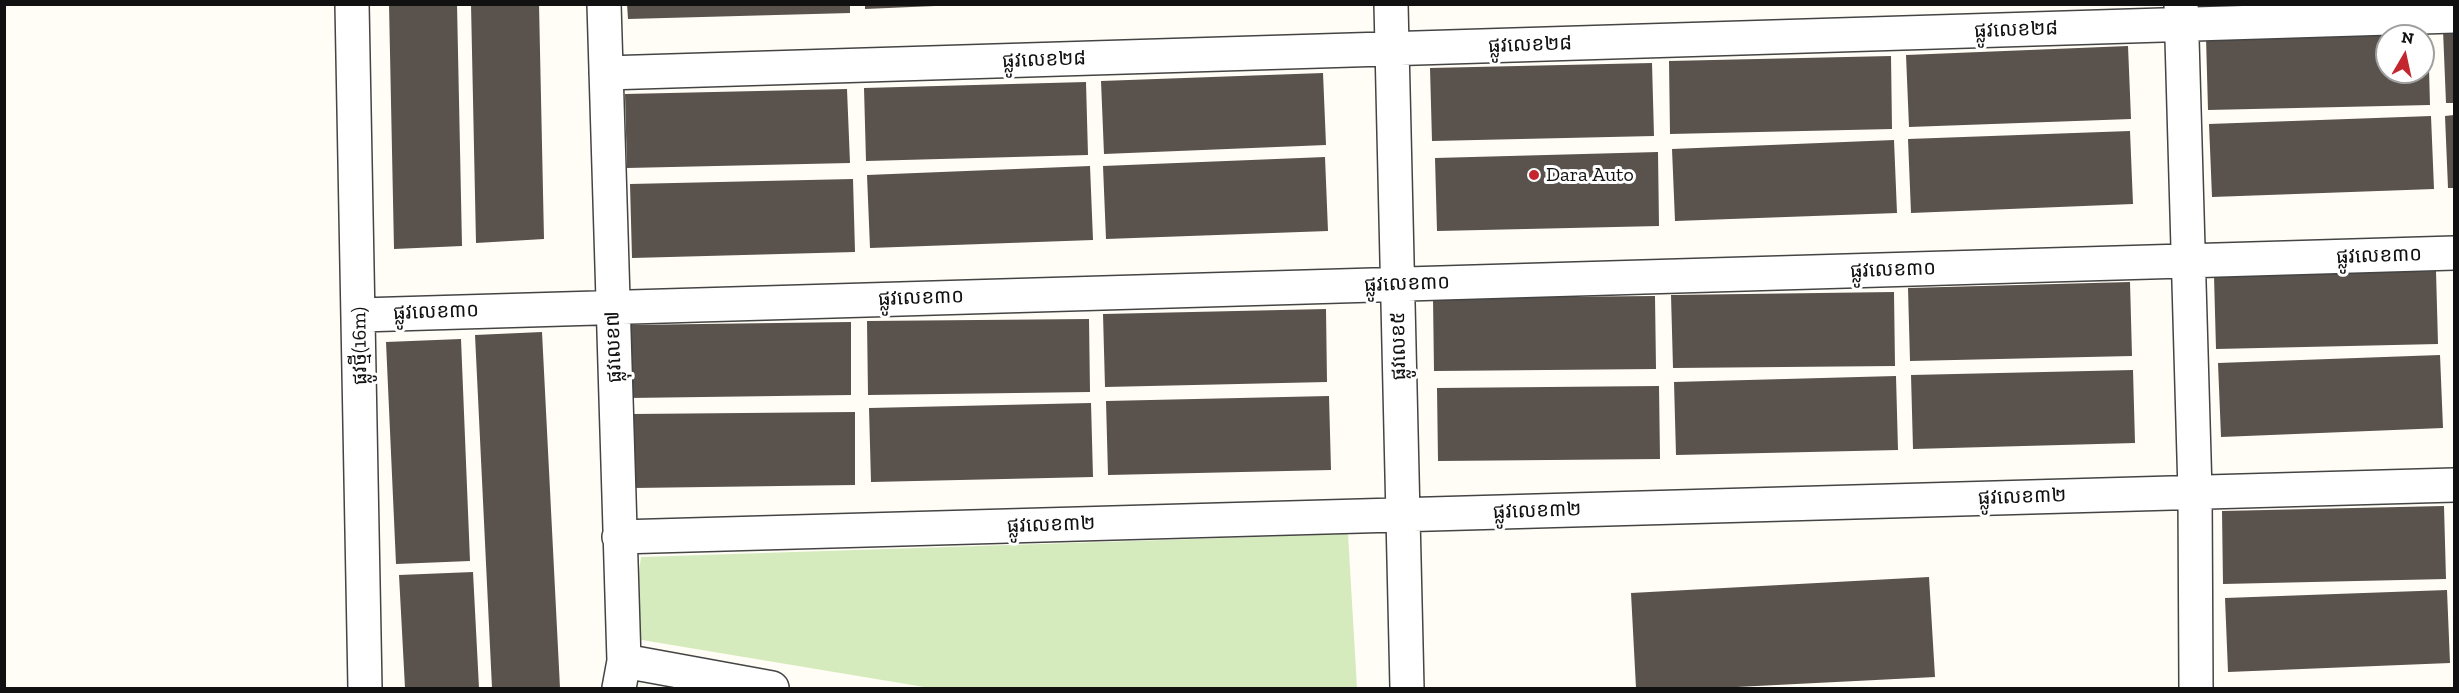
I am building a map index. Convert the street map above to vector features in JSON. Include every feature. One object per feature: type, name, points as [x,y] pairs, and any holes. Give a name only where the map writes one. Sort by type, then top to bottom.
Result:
[{"type":"street","name":"ផ្លូវថ្មី(16m)","points":[[352,4],[360,315],[365,688]]},
{"type":"street","name":"ផ្លុវលេខ៧","points":[[604,4],[622,675]]},
{"type":"street","name":"ផ្លូវលេខ៥","points":[[1390,4],[1407,688]]},
{"type":"street","name":"ផ្លូវលេខ២៨","points":[[606,74],[1392,50],[2181,15],[2454,16]]},
{"type":"street","points":[[2181,15],[2195,492],[2196,688]]},
{"type":"street","name":"ផ្លូវលេខ៣០","points":[[360,315],[2454,253]]},
{"type":"street","name":"ផ្លូវលេខ៣២","points":[[619,537],[2454,485]]},
{"type":"street","points":[[622,675],[772,688]]},
{"type":"green space","points":[[1348,534],[1357,688],[930,688],[630,638],[641,557]]},
{"type":"building","points":[[389,4],[457,4],[462,246],[394,249]]},
{"type":"building","points":[[471,4],[539,4],[544,239],[476,243]]},
{"type":"building","points":[[627,4],[850,4],[850,13],[628,19]]},
{"type":"building","points":[[865,4],[935,4],[935,6],[865,9]]},
{"type":"building","points":[[2443,30],[2454,30],[2454,103],[2446,103]]},
{"type":"building","points":[[2375,33],[2375,84],[2429,84],[2430,105],[2208,110],[2206,37]]},
{"type":"building","points":[[2128,46],[2131,119],[1909,127],[1906,55]]},
{"type":"building","points":[[1891,56],[1892,129],[1670,134],[1669,61]]},
{"type":"building","points":[[1652,63],[1654,136],[1432,141],[1430,68]]},
{"type":"building","points":[[1323,73],[1326,145],[1104,154],[1101,81]]},
{"type":"building","points":[[1086,82],[1088,155],[866,161],[864,88]]},
{"type":"building","points":[[847,89],[850,163],[627,168],[625,94]]},
{"type":"building","points":[[2454,115],[2454,188],[2448,188],[2445,116]]},
{"type":"building","points":[[2431,116],[2434,189],[2212,197],[2209,124]]},
{"type":"building","points":[[2130,131],[2133,204],[1911,213],[1908,139]]},
{"type":"building","points":[[1894,140],[1897,213],[1675,221],[1672,149]]},
{"type":"building","points":[[1658,152],[1659,226],[1437,231],[1435,158]]},
{"type":"building","points":[[1325,157],[1328,231],[1106,239],[1103,166]]},
{"type":"building","points":[[1090,166],[1093,240],[870,248],[867,175]]},
{"type":"building","points":[[853,179],[855,252],[632,258],[630,184]]},
{"type":"building","points":[[2436,271],[2438,344],[2216,349],[2214,276]]},
{"type":"building","points":[[2130,282],[2132,356],[1910,361],[1908,288]]},
{"type":"building","points":[[1894,292],[1895,366],[1673,368],[1671,295]]},
{"type":"building","points":[[1655,296],[1656,369],[1434,371],[1433,298]]},
{"type":"building","points":[[1326,309],[1327,382],[1105,387],[1103,314]]},
{"type":"building","points":[[1089,319],[1090,392],[868,395],[867,321]]},
{"type":"building","points":[[851,322],[851,395],[629,398],[628,325]]},
{"type":"building","points":[[542,332],[560,688],[492,688],[475,335]]},
{"type":"building","points":[[461,339],[470,561],[396,564],[386,342]]},
{"type":"building","points":[[2440,355],[2443,428],[2221,437],[2218,363]]},
{"type":"building","points":[[2133,370],[2135,443],[1913,449],[1911,375]]},
{"type":"building","points":[[1896,376],[1898,450],[1676,455],[1674,382]]},
{"type":"building","points":[[1659,386],[1660,459],[1438,461],[1437,388]]},
{"type":"building","points":[[1329,396],[1331,470],[1108,475],[1106,401]]},
{"type":"building","points":[[1091,403],[1093,477],[871,482],[869,408]]},
{"type":"building","points":[[855,412],[855,485],[633,488],[632,414]]},
{"type":"building","points":[[2444,506],[2446,579],[2223,584],[2222,511]]},
{"type":"building","points":[[473,572],[479,688],[405,688],[399,575]]},
{"type":"building","points":[[1929,577],[1935,677],[1717,688],[1636,688],[1631,593]]},
{"type":"building","points":[[2447,590],[2450,663],[2228,672],[2225,598]]},
{"type":"place","name":"Dara Auto","points":[[1534,175]]}]
